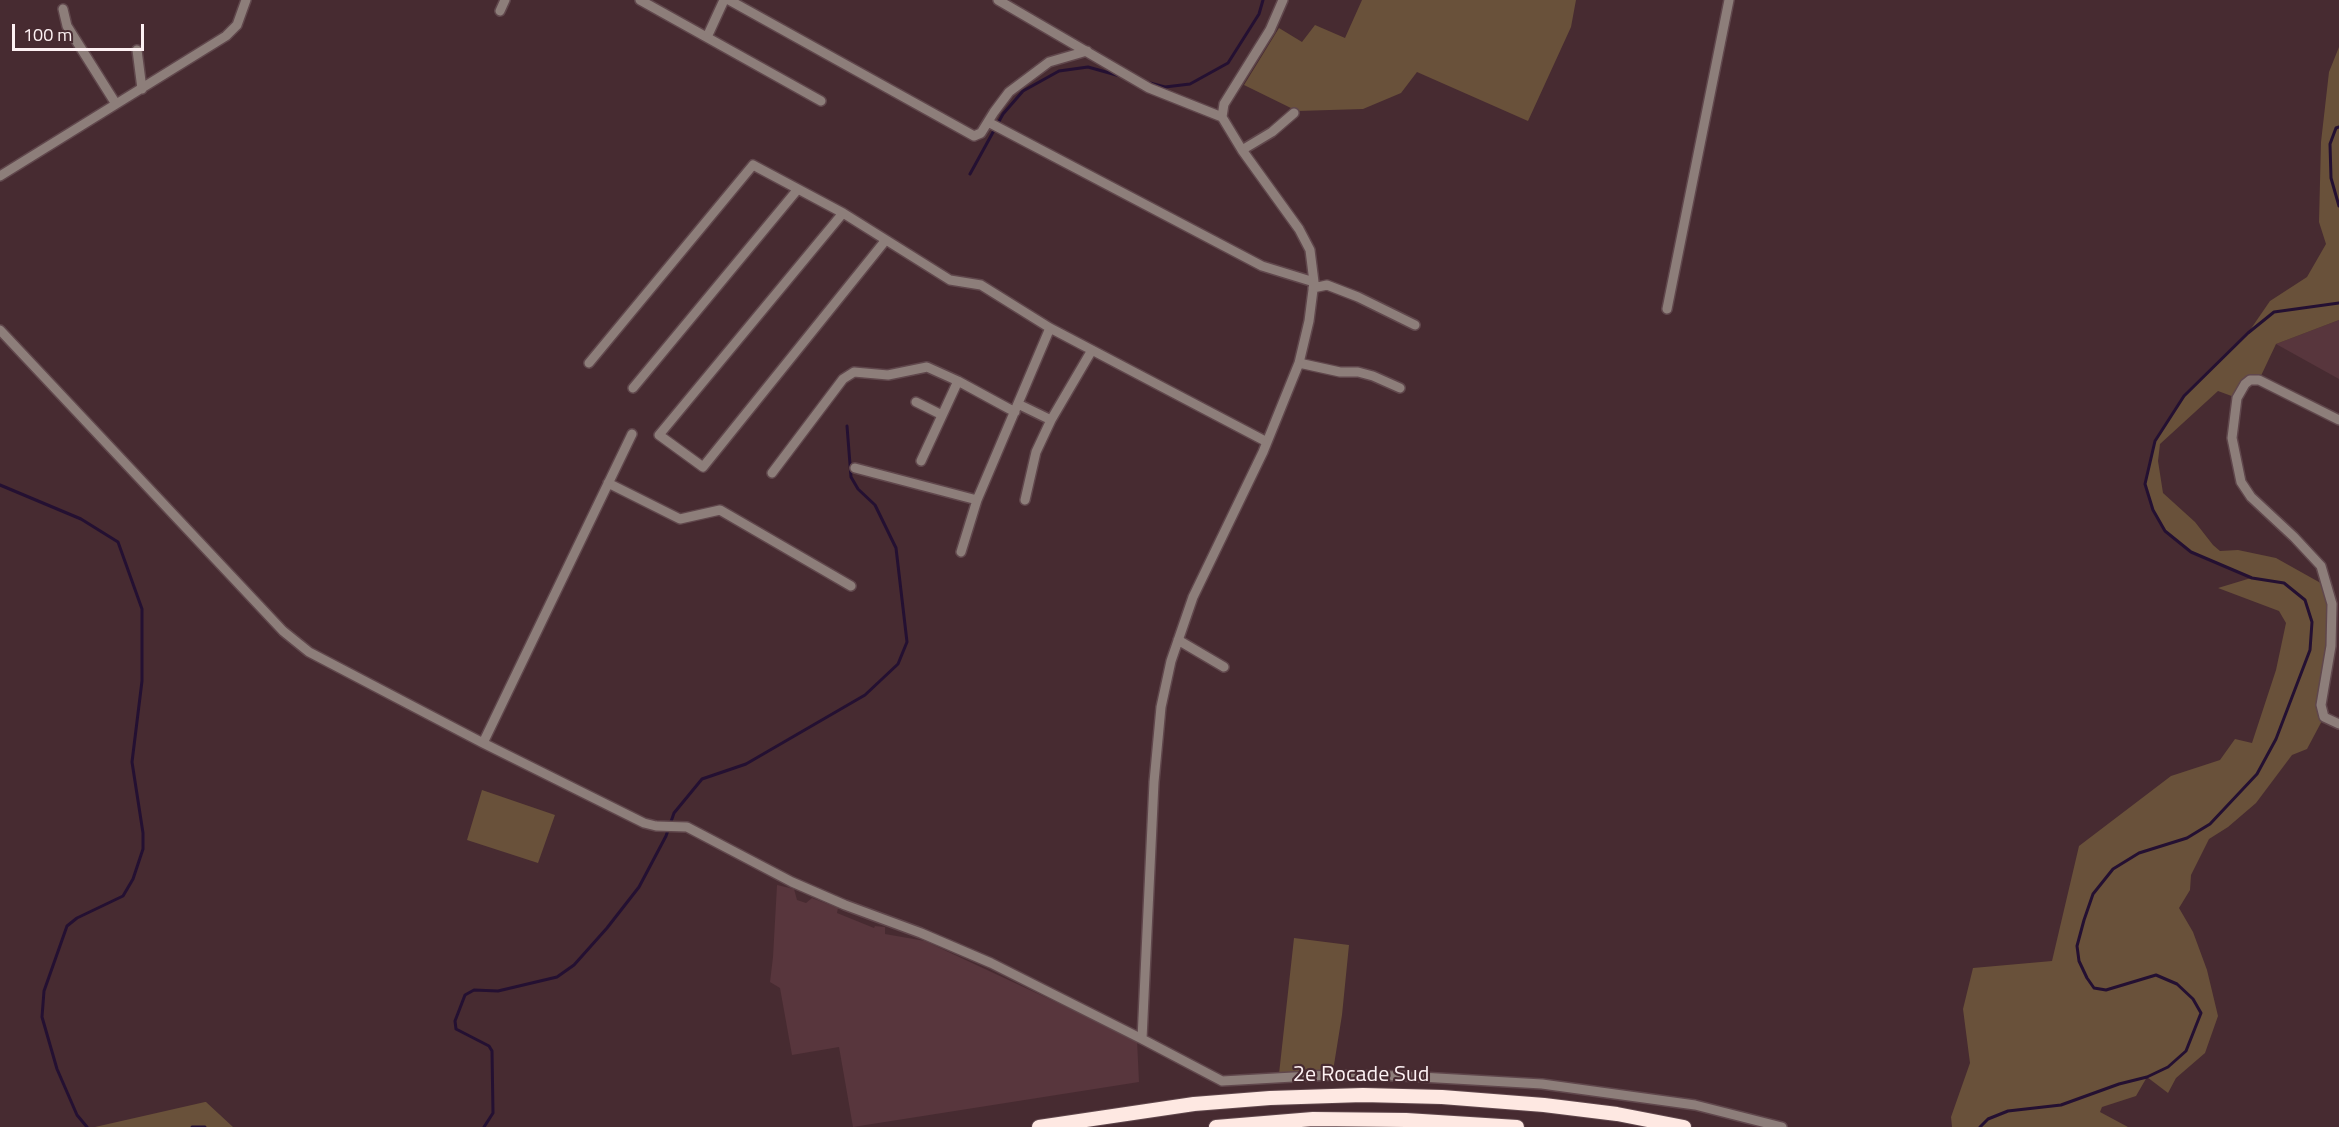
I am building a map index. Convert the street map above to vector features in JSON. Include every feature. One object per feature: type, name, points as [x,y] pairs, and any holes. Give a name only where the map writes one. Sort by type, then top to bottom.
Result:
[{"type":"highway","name":"2e Rocade Sud","points":[[1039,1127],[1194,1104],[1270,1098],[1363,1095],[1442,1097],[1544,1105],[1617,1114],[1684,1127]]},
{"type":"highway","name":"2e Rocade Sud","points":[[1215,1127],[1313,1119],[1387,1119],[1518,1127]]},
{"type":"street","points":[[0,176],[226,36],[237,25],[246,0]]},
{"type":"street","points":[[500,11],[505,0]]},
{"type":"street","points":[[640,0],[821,100]]},
{"type":"street","points":[[707,37],[724,0]]},
{"type":"street","points":[[729,0],[974,136],[981,133],[1010,92],[1049,62],[1088,51]]},
{"type":"street","points":[[998,0],[1149,88],[1222,117],[1242,150],[1299,229],[1310,250],[1314,285],[1309,321],[1299,363],[1267,442],[1193,597],[1178,640],[1161,707],[1154,782],[1142,1039]]},
{"type":"street","points":[[1222,117],[1224,104],[1270,30],[1283,0]]},
{"type":"street","points":[[1667,309],[1729,0]]},
{"type":"street","points":[[63,9],[68,26],[116,104]]},
{"type":"street","points":[[137,50],[142,88]]},
{"type":"street","points":[[1242,150],[1272,132],[1294,113]]},
{"type":"street","points":[[988,122],[1262,266],[1314,285],[1327,285],[1358,297],[1415,325]]},
{"type":"street","points":[[589,363],[753,165],[843,213],[950,280],[981,285],[1050,328],[1267,442]]},
{"type":"street","points":[[633,388],[798,189]]},
{"type":"street","points":[[843,213],[659,435],[703,467],[885,241]]},
{"type":"street","points":[[961,552],[977,501],[1050,328]]},
{"type":"street","points":[[0,330],[283,631],[309,652],[483,743],[644,823],[656,826],[687,827],[792,882],[991,963],[1222,1081],[1329,1075],[1542,1083],[1695,1105],[1782,1127]]},
{"type":"street","points":[[1025,500],[1036,452],[1051,420],[1092,350]]},
{"type":"street","points":[[1299,363],[1340,372],[1358,372],[1400,388]]},
{"type":"street","points":[[772,473],[848,374],[854,372],[888,375],[927,367],[1016,408],[1051,420]]},
{"type":"street","points":[[2339,420],[2259,380],[2250,380],[2237,398],[2232,438],[2241,483],[2251,497],[2321,566],[2332,604],[2331,646],[2321,705],[2324,717],[2339,724]]},
{"type":"street","points":[[921,461],[958,381]]},
{"type":"street","points":[[916,402],[942,415]]},
{"type":"street","points":[[483,743],[632,434]]},
{"type":"street","points":[[855,468],[977,501]]},
{"type":"street","points":[[608,483],[680,519],[720,510],[851,586]]},
{"type":"street","points":[[1178,640],[1224,667]]},
{"type":"shaded area","points":[[1362,0],[1576,0],[1571,27],[1528,121],[1417,72],[1401,93],[1363,109],[1297,111],[1244,85],[1279,28],[1302,42],[1315,25],[1345,38]]},
{"type":"shaded area","points":[[2339,47],[2339,320],[2276,344],[2259,380],[2250,380],[2237,398],[2218,391],[2160,444],[2158,461],[2163,493],[2195,522],[2213,545],[2220,551],[2238,550],[2276,558],[2326,586],[2332,604],[2324,717],[2307,749],[2292,755],[2256,803],[2228,827],[2209,839],[2191,875],[2190,890],[2179,908],[2193,932],[2207,970],[2218,1016],[2205,1053],[2176,1078],[2168,1093],[2147,1077],[2136,1096],[2102,1107],[2100,1112],[2128,1127],[1952,1127],[1951,1117],[1970,1063],[1963,1009],[1973,968],[2052,961],[2079,846],[2171,776],[2220,760],[2235,739],[2252,743],[2276,670],[2286,623],[2279,611],[2218,588],[2251,578],[2191,552],[2165,531],[2153,510],[2145,484],[2155,441],[2184,396],[2248,333],[2270,301],[2307,277],[2326,244],[2319,222],[2321,142],[2329,72]]},
{"type":"shaded area","points":[[2339,320],[2339,379],[2276,344]]},
{"type":"shaded area","points":[[482,790],[555,815],[538,863],[467,840]]},
{"type":"shaded area","points":[[777,885],[794,889],[797,900],[806,903],[812,898],[838,908],[837,913],[874,928],[875,926],[885,927],[885,934],[925,941],[1137,1040],[1139,1082],[853,1127],[839,1047],[792,1055],[780,988],[770,982]]},
{"type":"shaded area","points":[[1294,938],[1349,945],[1342,1015],[1333,1071],[1279,1074]]},
{"type":"shaded area","points":[[205,1102],[233,1127],[95,1127]]},
{"type":"waterway","points":[[1146,82],[1165,87],[1190,84],[1228,63],[1259,14],[1263,0]]},
{"type":"waterway","points":[[970,174],[1003,114],[1023,91],[1059,71],[1088,67],[1120,76]]},
{"type":"waterway","points":[[2339,127],[2336,128],[2330,144],[2331,178],[2339,206]]},
{"type":"waterway","points":[[1980,1127],[1988,1119],[2008,1111],[2061,1105],[2119,1084],[2147,1077],[2168,1067],[2186,1051],[2201,1013],[2193,999],[2177,984],[2156,975],[2106,990],[2094,988],[2079,961],[2077,946],[2084,920],[2093,894],[2113,869],[2139,853],[2187,838],[2210,824],[2257,774],[2276,739],[2310,650],[2312,622],[2305,600],[2284,583],[2252,578],[2191,552],[2165,531],[2153,510],[2145,484],[2155,441],[2184,396],[2248,333],[2274,312],[2339,303]]},
{"type":"waterway","points":[[484,1127],[493,1113],[492,1051],[489,1046],[456,1029],[455,1021],[465,995],[474,990],[498,991],[557,977],[574,965],[639,887],[666,836],[674,813],[702,779],[746,764],[865,695],[898,664],[907,642],[896,548],[875,505],[858,489],[851,477],[847,426]]},
{"type":"waterway","points":[[0,485],[81,519],[118,542],[142,609],[142,681],[132,762],[143,833],[143,849],[133,879],[123,896],[77,918],[67,926],[44,991],[42,1017],[57,1069],[77,1115],[87,1127]]},
{"type":"waterway","points":[[192,1127],[205,1127]]}]
